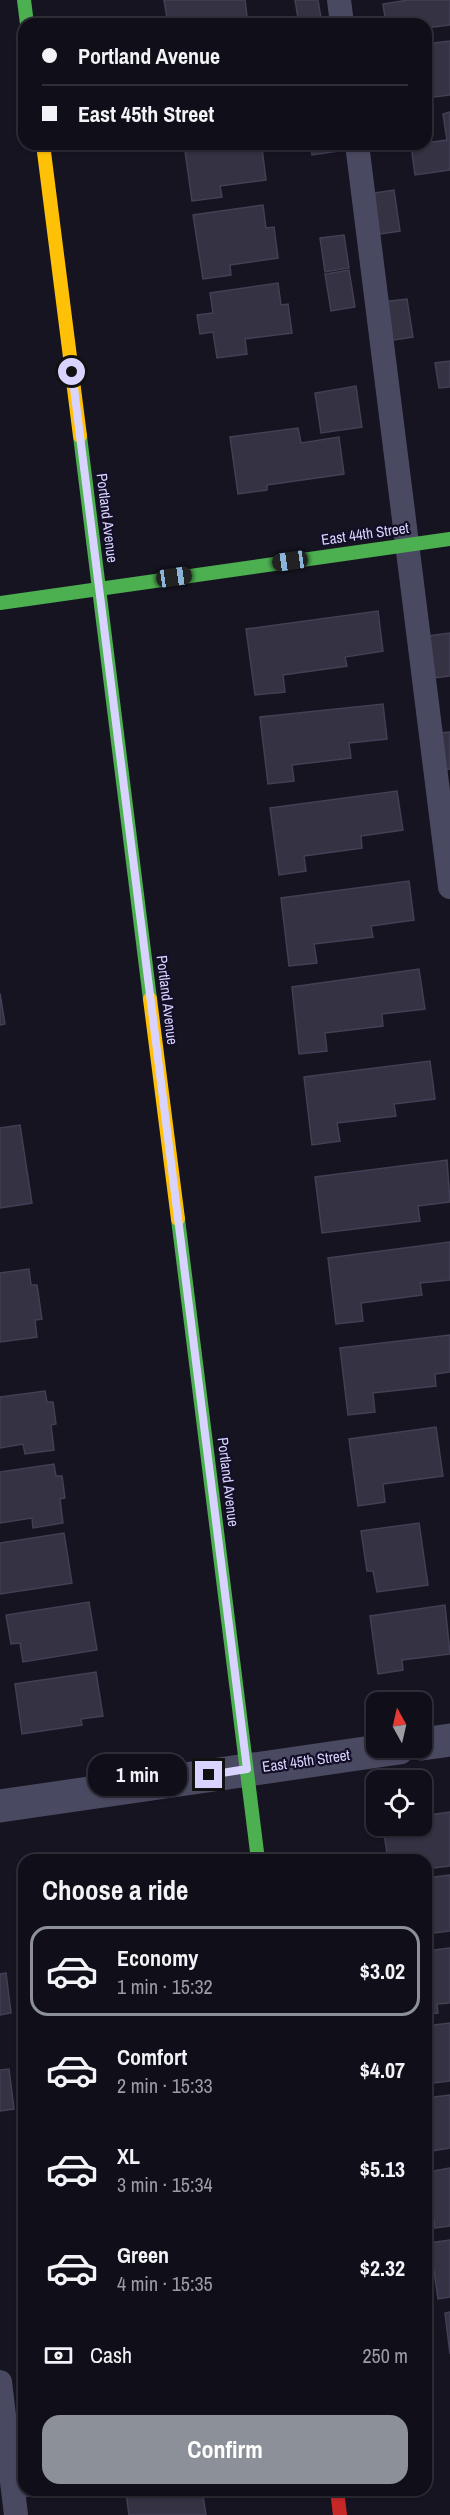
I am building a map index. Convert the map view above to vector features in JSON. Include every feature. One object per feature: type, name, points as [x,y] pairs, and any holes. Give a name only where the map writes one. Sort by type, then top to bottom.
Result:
[{"type":"street","points":[[24,0],[26,18]]},
{"type":"street","name":"Portland Avenue","points":[[44,150],[257,1854]]},
{"type":"street","name":"East 44th Street","points":[[0,603],[99,587],[450,539]]},
{"type":"street","points":[[432,1743],[450,1740]]},
{"type":"street","name":"East 45th Street","points":[[0,1806],[366,1753]]},
{"type":"street","points":[[338,2496],[340,2515]]},
{"type":"lane","points":[[339,0],[341,18]]},
{"type":"lane","points":[[358,150],[450,887]]},
{"type":"lane","points":[[0,2382],[16,2515]]},
{"type":"building","points":[[164,0],[245,0],[247,18],[167,18]]},
{"type":"building","points":[[295,0],[318,0],[321,18],[298,18]]},
{"type":"building","points":[[408,0],[450,0],[450,25],[432,27],[432,18],[385,18],[383,4]]},
{"type":"building","points":[[450,41],[450,95],[432,97],[432,43]]},
{"type":"building","points":[[450,112],[450,170],[415,175],[412,150],[432,150],[432,142],[447,140],[443,114]]},
{"type":"building","points":[[185,150],[262,150],[266,180],[220,186],[222,197],[192,201]]},
{"type":"building","points":[[312,150],[338,150],[338,151],[312,155]]},
{"type":"building","points":[[394,190],[400,231],[374,235],[368,194]]},
{"type":"building","points":[[263,205],[266,228],[274,227],[278,258],[230,265],[231,275],[203,279],[193,215]]},
{"type":"building","points":[[344,235],[349,268],[325,272],[320,238]]},
{"type":"building","points":[[349,270],[355,307],[331,311],[325,274]]},
{"type":"building","points":[[278,283],[281,305],[288,304],[292,333],[245,339],[247,354],[217,358],[213,332],[200,334],[197,315],[213,313],[210,293]]},
{"type":"building","points":[[407,299],[413,337],[387,341],[382,302]]},
{"type":"building","points":[[450,361],[450,387],[439,388],[435,363]]},
{"type":"building","points":[[356,386],[362,427],[321,433],[315,393]]},
{"type":"building","points":[[298,428],[301,443],[339,437],[344,474],[267,485],[267,490],[238,494],[230,437]]},
{"type":"building","points":[[378,611],[383,651],[345,657],[347,666],[283,675],[285,692],[255,695],[246,629]]},
{"type":"building","points":[[450,633],[450,676],[434,678],[428,636]]},
{"type":"building","points":[[383,704],[387,739],[349,743],[351,758],[292,765],[294,781],[268,784],[260,717]]},
{"type":"building","points":[[450,732],[450,769],[446,770],[440,733]]},
{"type":"building","points":[[397,791],[403,830],[361,836],[362,848],[304,856],[306,871],[279,875],[270,808]]},
{"type":"building","points":[[409,881],[414,920],[371,926],[373,937],[314,944],[317,963],[289,966],[281,898]]},
{"type":"building","points":[[419,969],[425,1009],[382,1014],[383,1026],[325,1033],[327,1051],[299,1054],[292,987]]},
{"type":"building","points":[[0,993],[5,1024],[0,1025]]},
{"type":"building","points":[[430,1061],[435,1099],[394,1104],[396,1116],[337,1123],[340,1141],[312,1145],[304,1077]]},
{"type":"building","points":[[20,1125],[32,1203],[0,1208],[0,1128]]},
{"type":"building","points":[[447,1160],[450,1202],[418,1206],[420,1221],[322,1233],[315,1177]]},
{"type":"building","points":[[450,1242],[450,1280],[420,1283],[422,1295],[361,1303],[363,1321],[336,1324],[328,1258]]},
{"type":"building","points":[[29,1269],[31,1285],[37,1285],[42,1319],[35,1320],[37,1337],[0,1342],[0,1273]]},
{"type":"building","points":[[450,1335],[450,1372],[435,1374],[436,1386],[373,1393],[375,1412],[348,1415],[340,1348]]},
{"type":"building","points":[[45,1391],[47,1402],[53,1402],[56,1424],[51,1425],[54,1450],[25,1454],[23,1444],[0,1448],[0,1397]]},
{"type":"building","points":[[436,1427],[443,1476],[383,1484],[385,1502],[358,1506],[349,1439]]},
{"type":"building","points":[[54,1464],[56,1476],[62,1476],[65,1498],[60,1499],[63,1523],[33,1528],[32,1518],[0,1523],[0,1472]]},
{"type":"building","points":[[419,1523],[428,1585],[377,1592],[373,1571],[367,1571],[361,1531]]},
{"type":"building","points":[[64,1533],[72,1583],[0,1594],[0,1543]]},
{"type":"building","points":[[89,1602],[97,1650],[23,1662],[20,1643],[11,1644],[6,1615]]},
{"type":"building","points":[[445,1605],[450,1654],[402,1660],[403,1670],[378,1674],[370,1616]]},
{"type":"building","points":[[96,1672],[103,1716],[81,1719],[82,1725],[22,1734],[15,1684]]},
{"type":"building","points":[[450,1812],[450,1866],[432,1868],[432,1854],[387,1854],[384,1836],[432,1836],[432,1815]]},
{"type":"building","points":[[450,1875],[450,1931],[432,1933],[432,1877]]},
{"type":"building","points":[[450,1948],[450,2003],[437,2004],[438,2013],[432,2014],[432,1950]]},
{"type":"building","points":[[6,1973],[11,2013],[0,2015],[0,1974]]},
{"type":"building","points":[[450,2023],[450,2081],[432,2083],[432,2025]]},
{"type":"building","points":[[9,2069],[14,2109],[0,2111],[0,2070]]},
{"type":"building","points":[[450,2095],[450,2148],[432,2151],[432,2097]]},
{"type":"building","points":[[450,2168],[450,2226],[435,2228],[432,2207],[432,2171]]},
{"type":"building","points":[[450,2240],[450,2297],[438,2299],[432,2243]]},
{"type":"building","points":[[450,2312],[450,2354],[445,2313]]},
{"type":"building","points":[[126,2496],[203,2496],[206,2515],[129,2515]]},
{"type":"traffic: fast","points":[[24,0],[26,18]]},
{"type":"traffic: fast","points":[[80,436],[150,999]]},
{"type":"traffic: fast","points":[[0,603],[450,539]]},
{"type":"traffic: fast","points":[[178,1219],[257,1854]]},
{"type":"traffic: slow","points":[[44,150],[80,436]]},
{"type":"traffic: slow","points":[[150,999],[178,1219]]},
{"type":"traffic: jam","points":[[338,2496],[340,2515]]},
{"type":"route","points":[[72,372],[247,1769],[209,1775]]}]
